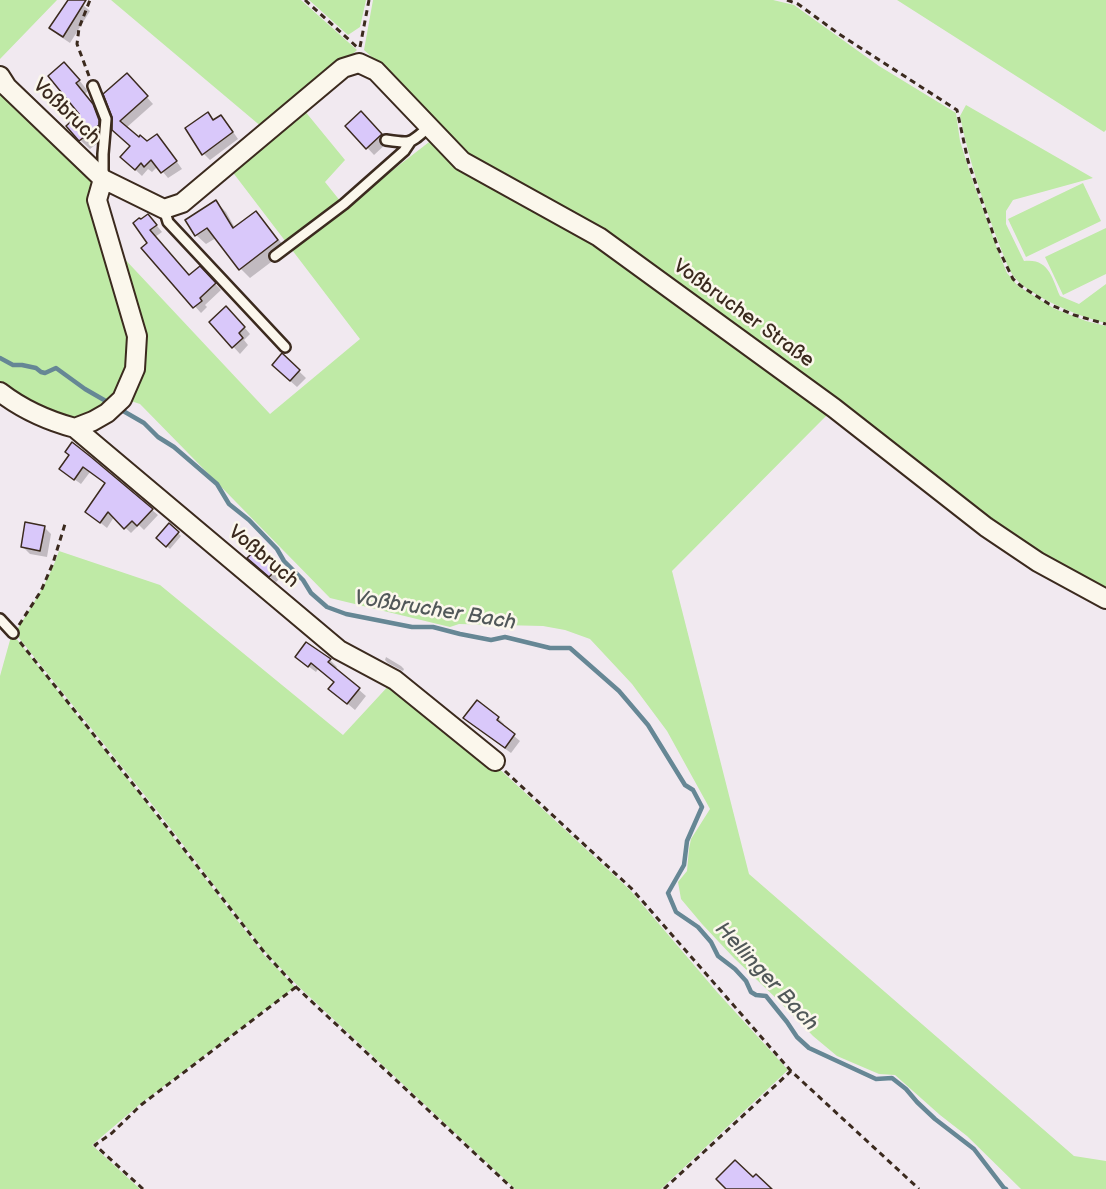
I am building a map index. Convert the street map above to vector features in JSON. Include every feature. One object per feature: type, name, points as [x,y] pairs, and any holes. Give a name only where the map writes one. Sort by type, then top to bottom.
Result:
[{"type":"street","name":"Voßbrucher Straße","points":[[164,209],[182,203],[343,68],[359,63],[375,71],[462,161],[599,237],[834,408],[986,527],[1038,562],[1106,599]]},
{"type":"street","name":"Voßbruch","points":[[0,76],[7,87],[103,179],[164,209]]},
{"type":"street","points":[[75,428],[93,422],[122,399],[135,369],[136,336],[97,200],[103,179]]},
{"type":"street","name":"Voßbruch","points":[[0,392],[13,402],[56,423],[75,428],[339,650],[395,680],[495,761]]},
{"type":"lane","points":[[93,86],[106,119],[103,179]]},
{"type":"lane","points":[[275,256],[344,204],[429,127]]},
{"type":"lane","points":[[386,140],[410,142]]},
{"type":"lane","points":[[164,209],[168,222],[285,347]]},
{"type":"lane","points":[[0,619],[13,633]]},
{"type":"path","points":[[90,0],[79,28],[76,44],[93,86]]},
{"type":"path","points":[[305,0],[359,48],[369,0]]},
{"type":"path","points":[[787,0],[798,4],[839,34],[957,110],[968,160],[998,248],[1013,279],[1050,304],[1074,315],[1106,324]]},
{"type":"path","points":[[65,524],[41,591],[13,633],[264,952],[296,987],[513,1189]]},
{"type":"path","points":[[495,761],[631,888],[791,1071],[918,1189]]},
{"type":"path","points":[[143,1189],[95,1145],[141,1105],[296,987]]},
{"type":"path","points":[[664,1189],[791,1071]]},
{"type":"green space","points":[[0,0],[57,0],[0,59]]},
{"type":"green space","points":[[111,0],[301,0],[357,50],[263,128]]},
{"type":"green space","points":[[309,0],[366,0],[360,27],[348,35]]},
{"type":"green space","points":[[373,0],[773,0],[794,5],[879,66],[956,113],[960,141],[971,176],[1007,273],[1018,286],[1055,309],[1106,326],[1106,593],[1047,559],[459,148],[386,70],[364,50]]},
{"type":"green space","points":[[897,0],[1106,0],[1106,130],[1104,132]]},
{"type":"green space","points":[[0,80],[95,183],[134,336],[133,367],[112,401],[76,419],[59,418],[0,384]]},
{"type":"green space","points":[[966,105],[1093,178],[1013,200],[1006,211],[1006,224],[1024,261],[1032,261],[1044,266],[1052,276],[1060,296],[1079,304],[1106,284],[1106,323],[1071,312],[1044,299],[1013,275],[989,216],[968,150],[960,116]]},
{"type":"green space","points":[[304,110],[345,160],[325,182],[345,207],[433,139],[603,246],[830,412],[672,571],[749,874],[1074,1156],[1106,1161],[1106,1189],[1021,1189],[967,1136],[895,1075],[879,1074],[837,1056],[813,1036],[702,924],[681,899],[678,882],[687,871],[691,839],[710,809],[667,731],[632,684],[590,639],[565,630],[543,626],[459,624],[450,627],[330,598],[140,404],[128,400],[138,380],[120,254],[270,414],[360,339],[231,170]]},
{"type":"green space","points":[[1083,183],[1101,221],[1026,257],[1008,219]]},
{"type":"green space","points":[[1106,228],[1106,274],[1063,295],[1045,257]]},
{"type":"green space","points":[[59,551],[160,585],[343,735],[392,682],[493,763],[630,890],[717,992],[788,1070],[661,1189],[515,1189],[298,986],[265,952],[159,813],[15,633],[45,583]]},
{"type":"green space","points":[[12,633],[264,955],[295,987],[139,1105],[92,1145],[140,1189],[0,1189],[0,676]]},
{"type":"building","points":[[68,0],[86,0],[63,37],[49,28]]},
{"type":"building","points":[[64,62],[80,80],[76,83],[93,104],[99,120],[99,125],[79,141],[66,126],[79,114],[48,76]]},
{"type":"building","points":[[127,73],[148,96],[120,121],[147,141],[157,134],[177,161],[161,173],[151,160],[144,167],[141,163],[135,170],[120,157],[130,146],[112,130],[112,117],[103,94]]},
{"type":"building","points":[[361,111],[382,134],[366,149],[345,126]]},
{"type":"building","points":[[208,112],[213,120],[221,115],[233,132],[202,155],[185,128]]},
{"type":"building","points":[[216,200],[233,228],[256,211],[278,240],[239,270],[207,228],[195,236],[185,220]]},
{"type":"building","points":[[148,214],[157,225],[150,230],[189,275],[200,266],[216,283],[200,298],[202,301],[193,308],[141,248],[147,243],[133,223]]},
{"type":"building","points":[[226,306],[245,327],[239,333],[243,338],[232,348],[209,322]]},
{"type":"building","points":[[282,353],[300,370],[290,381],[272,365]]},
{"type":"building","points":[[72,442],[153,509],[137,526],[132,521],[124,529],[108,512],[100,523],[85,512],[105,483],[83,467],[74,480],[59,469],[69,455],[65,452]]},
{"type":"building","points":[[25,522],[45,526],[40,551],[21,547]]},
{"type":"building","points":[[169,523],[179,532],[166,547],[156,538]]},
{"type":"building","points":[[258,548],[277,569],[269,577],[247,558]]},
{"type":"building","points":[[306,642],[331,659],[328,662],[360,688],[347,704],[328,689],[334,682],[311,663],[308,667],[295,657]]},
{"type":"building","points":[[477,700],[499,717],[497,720],[515,734],[505,748],[463,718]]},
{"type":"building","points":[[735,1160],[753,1177],[756,1174],[772,1189],[726,1189],[716,1179]]},
{"type":"waterway","name":"Voßbrucher Bach","points":[[0,358],[13,365],[36,368],[45,373],[56,368],[111,404]]},
{"type":"waterway","name":"Voßbrucher Bach","points":[[118,408],[144,423],[217,484],[229,504],[249,520],[277,549],[311,593],[327,607],[346,614],[412,627],[433,627],[491,640],[505,637],[550,648],[570,648],[619,691],[648,725],[685,785],[693,790],[702,807],[687,841],[684,865],[668,893],[676,912],[698,927],[711,942],[718,956],[746,981],[751,992],[766,996],[797,1037],[809,1048],[876,1079],[892,1078],[935,1119],[974,1149],[1006,1189]]},
{"type":"water label","name":"Hellinger Bach","points":[[766,977]]}]
